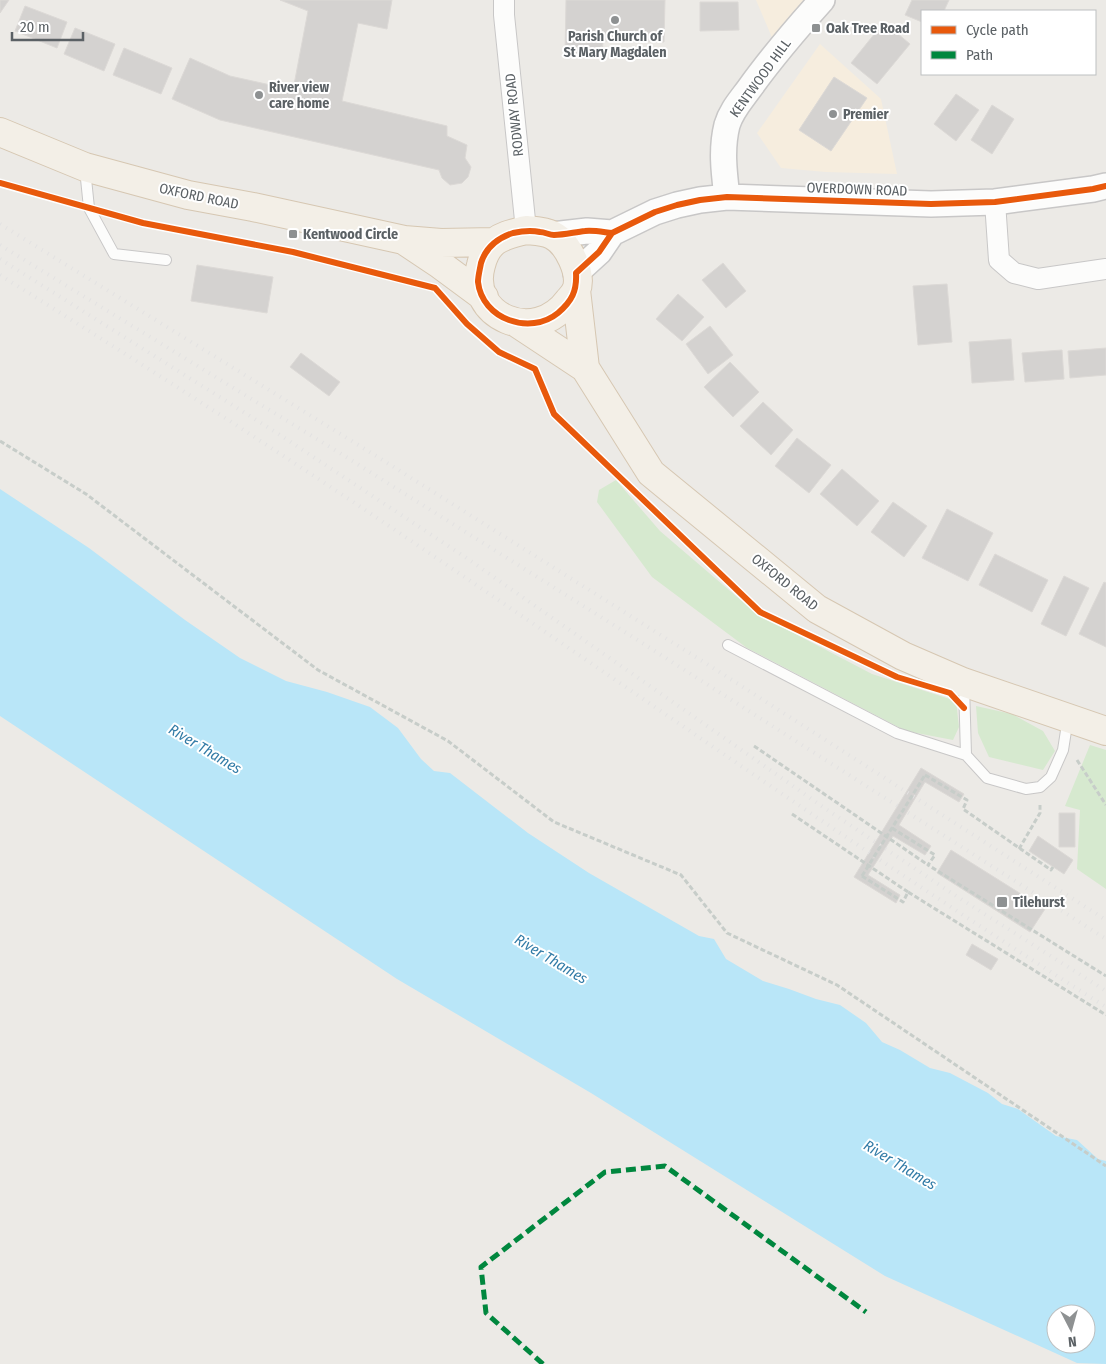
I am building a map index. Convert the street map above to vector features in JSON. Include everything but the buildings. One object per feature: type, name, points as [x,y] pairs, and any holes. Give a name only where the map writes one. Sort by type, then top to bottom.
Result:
[{"type":"main road","name":"OXFORD ROAD","points":[[0,132],[85,167],[188,195],[253,206],[404,240],[441,243],[494,242]]},
{"type":"main road","points":[[526,230],[552,235],[563,243],[570,253],[576,282],[563,309],[544,322],[517,324],[506,320],[497,313],[484,297],[478,280],[487,250],[494,242],[513,233],[526,230]]},
{"type":"main road","name":"OXFORD ROAD","points":[[404,240],[484,297]]},
{"type":"main road","name":"OXFORD ROAD","points":[[576,282],[585,368]]},
{"type":"main road","name":"OXFORD ROAD","points":[[517,324],[585,368],[651,473],[817,609],[903,656],[1067,729],[1106,731]]},
{"type":"street","name":"RODWAY ROAD","points":[[504,0],[513,110],[526,230]]},
{"type":"street","name":"KENTWOOD HILL","points":[[727,197],[722,162],[728,122],[735,108],[775,53],[822,0]]},
{"type":"street","name":"OVERDOWN ROAD","points":[[612,233],[655,212],[677,205],[727,197],[931,204],[995,202],[1106,186]]},
{"type":"street","points":[[995,202],[999,260],[1014,273],[1038,279],[1106,269]]},
{"type":"street","points":[[552,235],[587,231],[612,233],[600,252],[576,282]]},
{"type":"lane","points":[[85,167],[89,208],[114,254],[166,260]]},
{"type":"lane","points":[[728,645],[897,733],[966,755],[987,778],[1026,789],[1040,786],[1051,777],[1063,750],[1067,729]]},
{"type":"lane","points":[[964,682],[966,755]]},
{"type":"path","points":[[0,441],[86,494],[318,670],[448,741],[554,822],[682,875],[727,933],[837,985],[1106,1166]]},
{"type":"path","points":[[1067,729],[1106,805]]},
{"type":"path","points":[[754,746],[928,865],[1106,976]]},
{"type":"path","points":[[908,892],[903,902],[862,876],[925,775],[967,800],[963,810],[1051,870],[1053,867]]},
{"type":"path","points":[[1019,848],[1040,813],[1040,786]]},
{"type":"path","points":[[792,814],[908,892],[1106,1015]]},
{"type":"path","points":[[892,828],[934,855],[928,865]]},
{"type":"shaded area","points":[[756,0],[804,0],[776,47]]},
{"type":"shaded area","points":[[820,44],[881,99],[897,174],[826,172],[781,168],[757,133]]},
{"type":"green space","points":[[616,480],[660,531],[757,614],[872,674],[956,701],[959,727],[953,740],[906,731],[747,648],[652,577],[597,502],[599,490]]},
{"type":"green space","points":[[976,706],[1012,714],[1043,731],[1055,751],[1043,770],[989,757],[978,733]]},
{"type":"green space","points":[[1090,745],[1106,750],[1106,889],[1077,869],[1080,810],[1065,806]]},
{"type":"water","name":"River Thames","points":[[0,489],[89,548],[185,620],[240,658],[286,681],[327,692],[370,707],[398,728],[421,759],[434,771],[450,773],[528,833],[589,873],[699,936],[714,939],[726,959],[763,981],[840,1005],[866,1023],[882,1042],[900,1050],[930,1068],[950,1073],[988,1093],[1002,1104],[1018,1109],[1056,1136],[1077,1140],[1098,1159],[1106,1161],[1106,1364],[1077,1363],[1057,1354],[1096,1354],[1096,1304],[1046,1304],[1046,1349],[885,1276],[591,1093],[397,979],[0,716]]},
{"type":"railway","points":[[0,224],[381,459],[718,671],[1106,920]]},
{"type":"railway","points":[[0,245],[343,455],[636,639],[1106,939]]},
{"type":"railway","points":[[0,259],[277,433],[465,557],[826,809],[953,894],[1106,991]]},
{"type":"railway","points":[[0,275],[320,480],[809,812],[1106,1007]]},
{"type":"marked path","points":[[543,1364],[486,1313],[481,1267],[605,1172],[665,1166],[866,1312]]},
{"type":"cycle path","points":[[0,183],[143,223],[293,252],[435,288],[467,324],[499,352],[535,369],[554,414],[760,612],[897,677],[950,693],[964,708]]},
{"type":"cycle path","points":[[612,233],[588,231],[554,235],[530,231],[516,232],[508,235],[493,244],[483,257],[478,280],[481,295],[488,306],[509,320],[521,323],[547,320],[567,304],[573,295],[576,285],[576,273],[599,252],[612,233],[655,212],[700,200],[727,197],[931,204],[995,202],[1106,186]]},
{"type":"place","name":"Parish Church of St Mary Magdalen","points":[[615,20]]},
{"type":"place","name":"Oak Tree Road","points":[[816,28]]},
{"type":"place","name":"River view care home","points":[[259,95]]},
{"type":"place","name":"Premier","points":[[833,114]]},
{"type":"place","name":"Kentwood Circle","points":[[293,234]]},
{"type":"place","name":"Tilehurst","points":[[1002,902]]}]
